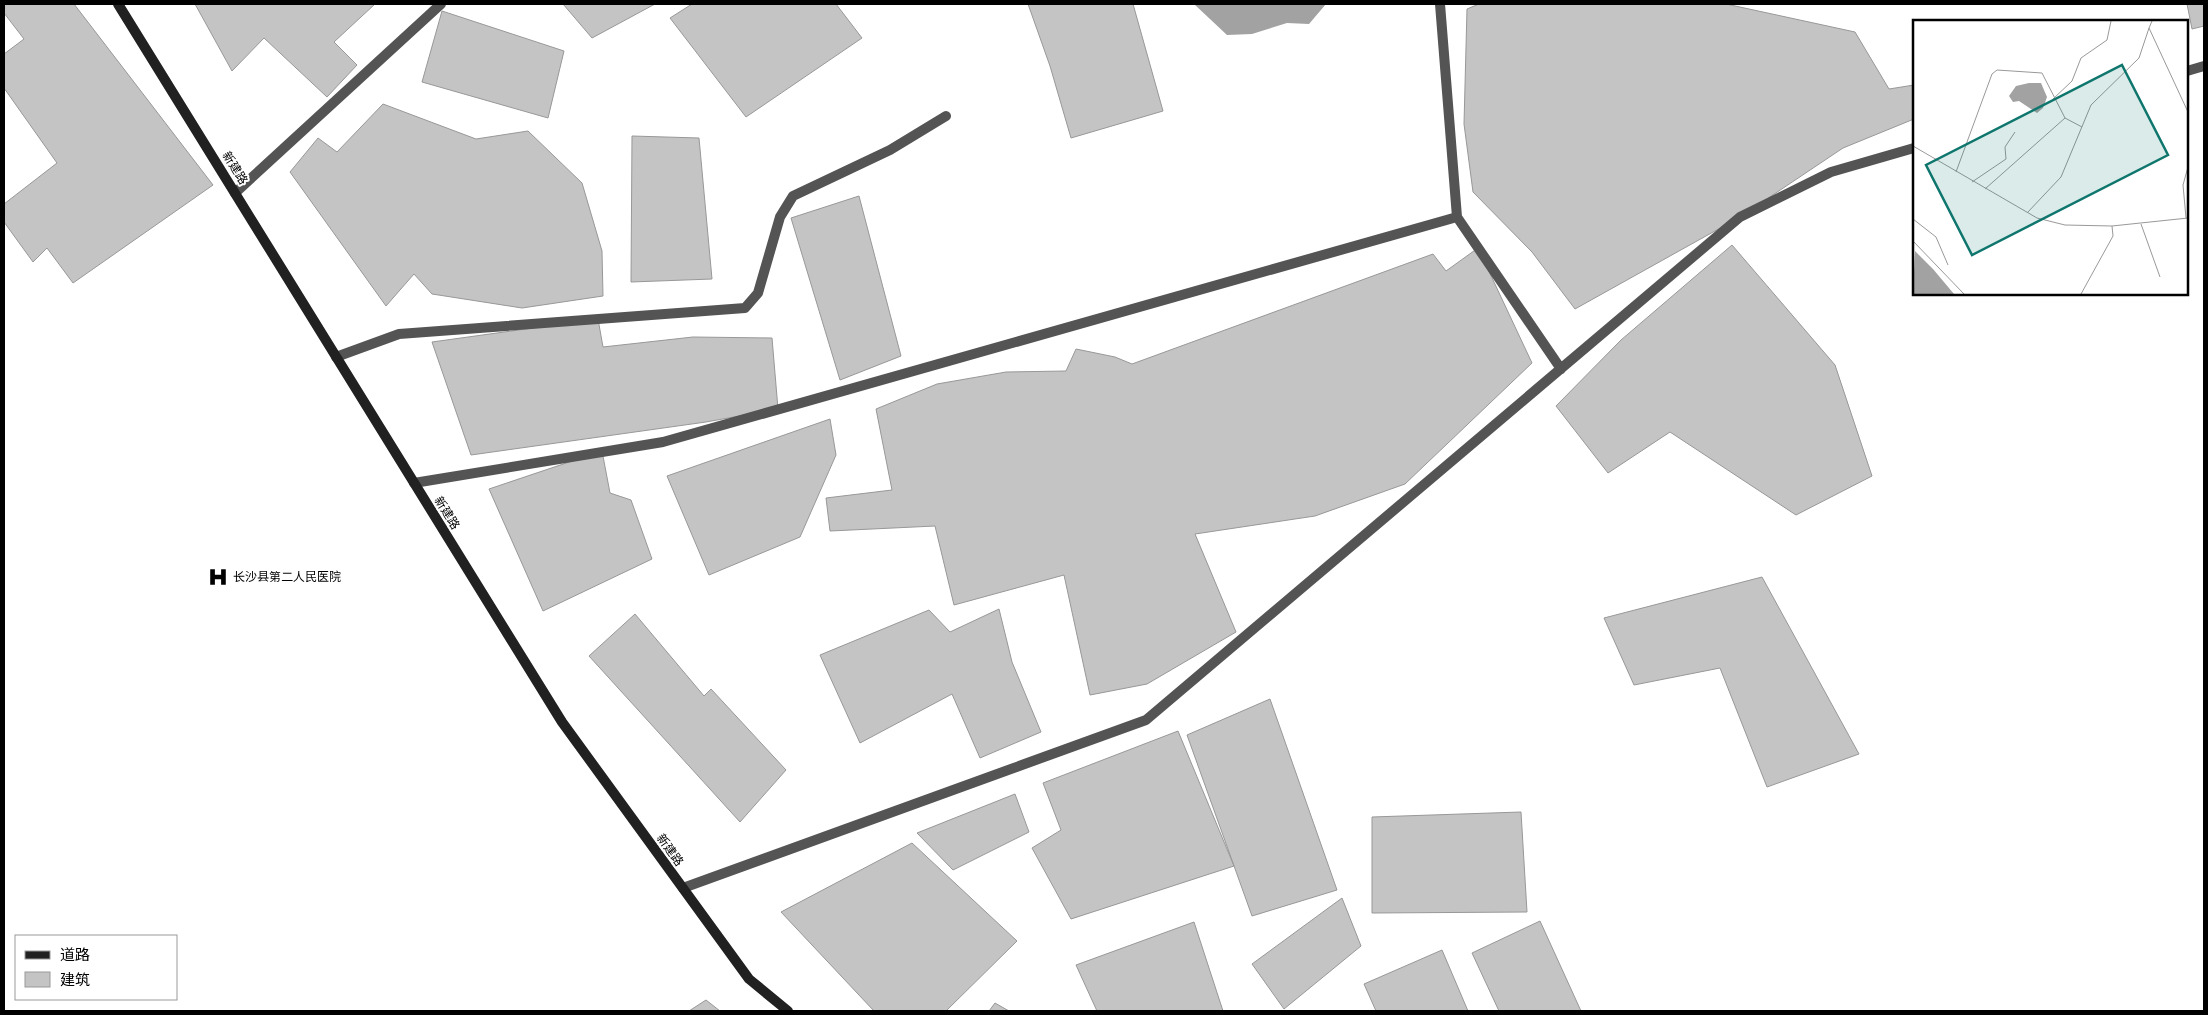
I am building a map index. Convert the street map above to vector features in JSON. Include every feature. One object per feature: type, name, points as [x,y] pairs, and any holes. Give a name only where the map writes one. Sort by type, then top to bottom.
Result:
[{"type":"street","name":"新建路","points":[[118,4],[562,722],[749,979],[788,1011]]},
{"type":"street","points":[[235,193],[441,4]]},
{"type":"street","points":[[1440,4],[1457,217],[1561,368]]},
{"type":"street","points":[[2188,71],[2204,66]]},
{"type":"street","points":[[336,357],[399,334],[745,308],[758,293],[780,217],[793,196],[890,150],[946,116]]},
{"type":"street","points":[[683,888],[1146,720],[1740,217],[1831,172],[1913,148]]},
{"type":"street","points":[[414,482],[663,442],[1457,217]]},
{"type":"shaded area","points":[[1194,4],[1326,4],[1309,24],[1287,23],[1252,34],[1227,35]]},
{"type":"building","points":[[4,4],[74,4],[213,185],[73,283],[47,248],[33,262],[4,222],[4,204],[57,163],[4,88],[4,54],[24,39],[4,13]]},
{"type":"building","points":[[195,4],[375,4],[334,42],[357,65],[327,97],[264,38],[232,71]]},
{"type":"building","points":[[563,4],[655,4],[592,38]]},
{"type":"building","points":[[692,4],[836,4],[862,38],[746,117],[670,18]]},
{"type":"building","points":[[1028,4],[1133,4],[1163,111],[1071,138],[1050,66]]},
{"type":"building","points":[[1479,4],[1726,4],[1855,32],[1889,89],[1913,85],[1913,119],[1843,148],[1740,217],[1575,309],[1532,252],[1473,192],[1464,124],[1467,9]]},
{"type":"building","points":[[2187,4],[2204,4],[2204,26],[2192,29]]},
{"type":"building","points":[[442,11],[564,51],[548,118],[422,82]]},
{"type":"building","points":[[383,104],[476,139],[528,131],[582,183],[602,251],[603,296],[522,308],[432,294],[414,274],[386,306],[290,172],[318,138],[337,152]]},
{"type":"building","points":[[632,136],[699,138],[712,279],[631,282]]},
{"type":"building","points":[[859,196],[901,356],[840,380],[791,218]]},
{"type":"building","points":[[1732,245],[1835,365],[1872,476],[1796,515],[1670,432],[1608,473],[1556,406],[1621,340]]},
{"type":"building","points":[[1478,248],[1532,363],[1405,484],[1315,516],[1195,534],[1236,632],[1147,684],[1090,695],[1064,575],[954,605],[935,526],[830,531],[826,498],[892,490],[876,409],[937,384],[1006,372],[1066,371],[1076,349],[1115,357],[1132,364],[1433,254],[1446,271]]},
{"type":"building","points":[[598,319],[603,347],[693,337],[772,338],[778,409],[706,422],[471,455],[432,342]]},
{"type":"building","points":[[830,419],[836,455],[800,537],[709,575],[667,476]]},
{"type":"building","points":[[602,451],[610,493],[631,500],[652,559],[543,611],[489,489]]},
{"type":"building","points":[[1762,577],[1859,754],[1767,787],[1720,668],[1634,685],[1604,618]]},
{"type":"building","points":[[999,609],[1012,662],[1041,732],[980,758],[952,694],[860,743],[820,655],[929,610],[950,632]]},
{"type":"building","points":[[635,614],[704,696],[711,689],[786,770],[740,822],[589,656]]},
{"type":"building","points":[[1270,699],[1337,890],[1252,916],[1187,735]]},
{"type":"building","points":[[1178,731],[1234,866],[1071,919],[1032,848],[1061,830],[1043,783]]},
{"type":"building","points":[[1015,794],[1029,832],[953,870],[917,833]]},
{"type":"building","points":[[1521,812],[1527,912],[1372,913],[1372,817]]},
{"type":"building","points":[[912,843],[1017,941],[946,1011],[874,1011],[781,912]]},
{"type":"building","points":[[1342,898],[1361,946],[1284,1009],[1252,964]]},
{"type":"building","points":[[1540,921],[1581,1011],[1499,1011],[1472,953]]},
{"type":"building","points":[[1194,922],[1223,1011],[1097,1011],[1076,965]]},
{"type":"building","points":[[1442,950],[1468,1011],[1376,1011],[1364,984]]},
{"type":"building","points":[[706,1000],[720,1011],[689,1011]]},
{"type":"building","points":[[995,1003],[1009,1011],[989,1011]]},
{"type":"place","name":"长沙县第二人民医院","points":[[218,577]]}]
